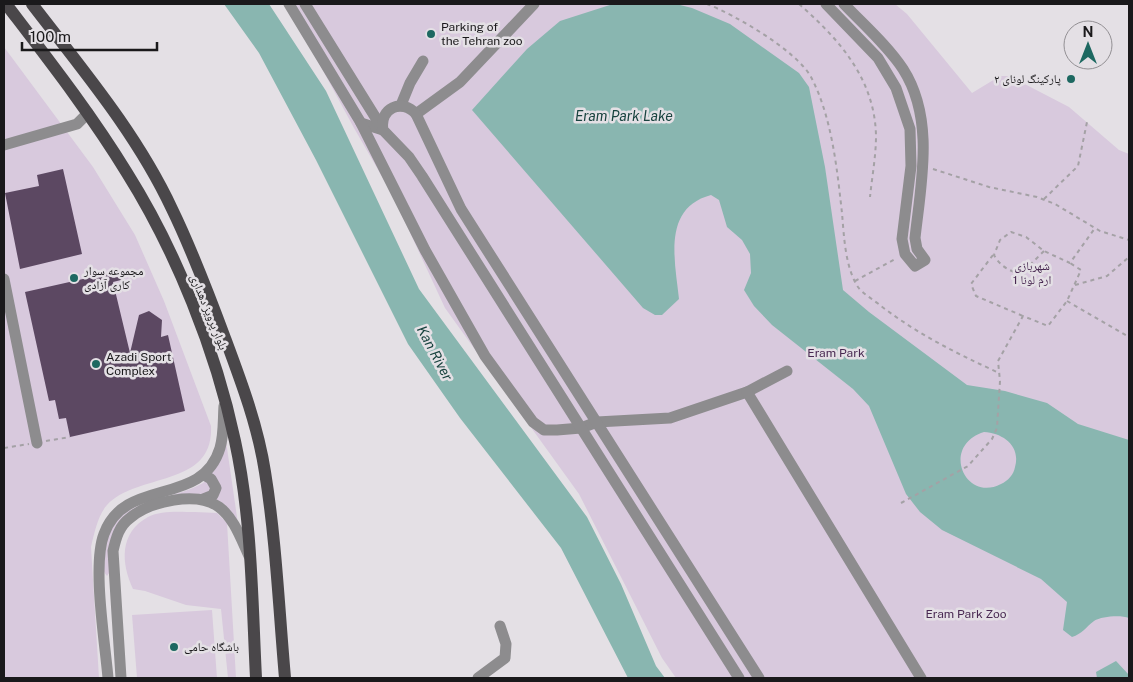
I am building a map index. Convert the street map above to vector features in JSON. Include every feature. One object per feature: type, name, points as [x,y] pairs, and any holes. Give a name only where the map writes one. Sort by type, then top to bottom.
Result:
[{"type":"main road","name":"بلوار پرویز دهداری","points":[[6,4],[88,113],[128,174],[178,272],[213,360],[225,397],[242,483],[250,558],[256,678]]},
{"type":"main road","name":"بلوار پرویز دهداری","points":[[32,4],[107,103],[148,166],[172,209],[214,308],[255,428],[265,470],[271,512],[285,678]]},
{"type":"street","points":[[289,4],[361,123],[425,250],[485,356],[533,422],[544,430],[581,428],[597,422],[670,418],[747,392],[787,371]]},
{"type":"street","points":[[305,4],[382,130],[409,157],[422,176],[681,590],[739,678]]},
{"type":"street","points":[[416,114],[460,82],[534,4]]},
{"type":"street","points":[[831,5],[878,58],[896,88],[910,128],[911,166],[902,239],[906,254],[915,266],[925,260],[917,249],[914,238],[923,166],[922,126],[910,81],[893,55],[844,4]]},
{"type":"street","points":[[401,106],[410,83],[423,61]]},
{"type":"street","points":[[382,130],[382,118],[389,109],[401,106],[407,107],[416,114],[461,209],[759,678]]},
{"type":"street","points":[[4,145],[77,124],[88,113]]},
{"type":"street","points":[[361,123],[382,130]]},
{"type":"street","points":[[911,166],[923,166]]},
{"type":"street","points":[[4,279],[37,443]]},
{"type":"street","points":[[747,392],[921,678]]},
{"type":"street","points":[[108,678],[101,592],[100,550],[105,531],[122,508],[141,497],[182,487],[204,475],[213,464],[220,448],[225,397]]},
{"type":"street","points":[[121,678],[113,551],[120,529],[131,517],[145,509],[185,500],[203,499],[214,495],[216,488],[211,479],[204,475]]},
{"type":"street","points":[[203,499],[218,507],[230,518],[250,558]]},
{"type":"street","points":[[681,590],[695,580]]},
{"type":"street","points":[[101,592],[115,592]]},
{"type":"street","points":[[478,678],[504,658],[506,644],[500,626]]},
{"type":"path","points":[[707,4],[729,12],[786,52],[802,65],[811,78],[826,118],[835,155],[849,264],[858,288],[913,330],[950,351],[999,373]]},
{"type":"path","points":[[799,4],[841,45],[860,73],[868,90],[874,116],[876,137],[870,197]]},
{"type":"path","points":[[1044,200],[1078,166],[1087,122]]},
{"type":"path","points":[[923,166],[989,187],[1044,200],[1095,228],[1129,240]]},
{"type":"path","points":[[1070,263],[1095,228]]},
{"type":"path","points":[[1011,232],[1026,237],[1044,250],[1070,263],[1081,270],[1067,301],[1048,326],[976,296],[972,290],[971,284],[994,255],[1000,240],[1011,232]]},
{"type":"path","points":[[994,255],[999,263],[1011,272],[1021,274],[1044,250]]},
{"type":"path","points":[[855,281],[906,254]]},
{"type":"path","points":[[1074,286],[1107,276],[1129,257]]},
{"type":"path","points":[[1067,301],[1129,337]]},
{"type":"path","points":[[901,503],[968,466],[992,439],[997,428],[1000,381],[998,361],[1023,316]]},
{"type":"green space","name":"Eram Park","points":[[287,4],[895,4],[907,14],[972,93],[1000,76],[1009,76],[1069,107],[1119,150],[1129,154],[1129,678],[676,678],[662,658],[579,494],[445,308],[392,194]]},
{"type":"green space","name":"Azadi Sport Complex","points":[[4,47],[93,167],[135,235],[164,301],[211,426],[209,446],[200,460],[188,470],[137,487],[120,495],[107,505],[101,514],[91,547],[99,678],[4,678]]},
{"type":"green space","points":[[225,434],[239,531],[214,495],[212,486],[214,465]]},
{"type":"green space","points":[[206,481],[211,484],[208,495],[200,494],[124,517],[107,576],[104,572],[105,542],[114,524],[137,506],[193,488]]},
{"type":"green space","points":[[159,513],[217,513],[227,523],[236,678],[228,678],[221,609],[186,605],[145,591],[133,589],[126,569],[125,549],[127,540],[139,524],[148,517]]},
{"type":"green space","name":"باشگاه حامی","points":[[212,610],[217,678],[137,678],[132,615]]},
{"type":"water","name":"Kan River","points":[[224,4],[269,4],[326,91],[419,289],[587,517],[621,584],[656,666],[665,678],[628,678],[561,548],[460,418],[408,344],[316,160],[259,53]]},
{"type":"water","name":"Eram Park Lake","points":[[613,4],[676,4],[692,8],[730,24],[799,73],[809,87],[825,167],[843,290],[869,312],[967,385],[1005,391],[1047,403],[1078,424],[1129,440],[1129,618],[1112,616],[1097,619],[1072,637],[1063,630],[1067,602],[1041,579],[942,530],[920,512],[906,494],[869,406],[853,389],[772,325],[754,306],[744,290],[751,273],[750,254],[742,240],[727,227],[719,200],[711,195],[695,202],[685,211],[678,224],[674,253],[679,299],[662,315],[655,315],[643,308],[472,110],[527,49],[560,21]],"holes":[[[984,432],[991,433],[1009,442],[1013,447],[1016,460],[1013,472],[1008,479],[1001,484],[988,488],[977,486],[968,480],[962,470],[961,460],[963,449],[971,439]]]},
{"type":"water","points":[[1116,661],[1129,675],[1129,678],[1097,678],[1096,672]]},
{"type":"building","points":[[63,169],[82,254],[20,269],[5,193],[39,186],[37,175]]},
{"type":"building","points":[[123,270],[125,279],[113,282],[130,353],[139,315],[149,311],[162,320],[161,337],[168,335],[185,411],[70,437],[66,418],[59,419],[55,400],[49,401],[25,292]]},
{"type":"place","name":"Parking of the Tehran zoo","points":[[431,34]]},
{"type":"place","name":"پارکینگ لونای ۲","points":[[1071,79]]},
{"type":"place","name":"مجموعه سوار کاری آزادی","points":[[74,278]]},
{"type":"place","name":"Azadi Sport Complex","points":[[96,364]]},
{"type":"place","name":"باشگاه حامی","points":[[174,647]]},
{"type":"park label","name":"شهربازی ارم لونا 1","points":[[1032,273]]},
{"type":"park label","name":"Eram Park Zoo","points":[[966,614]]}]
